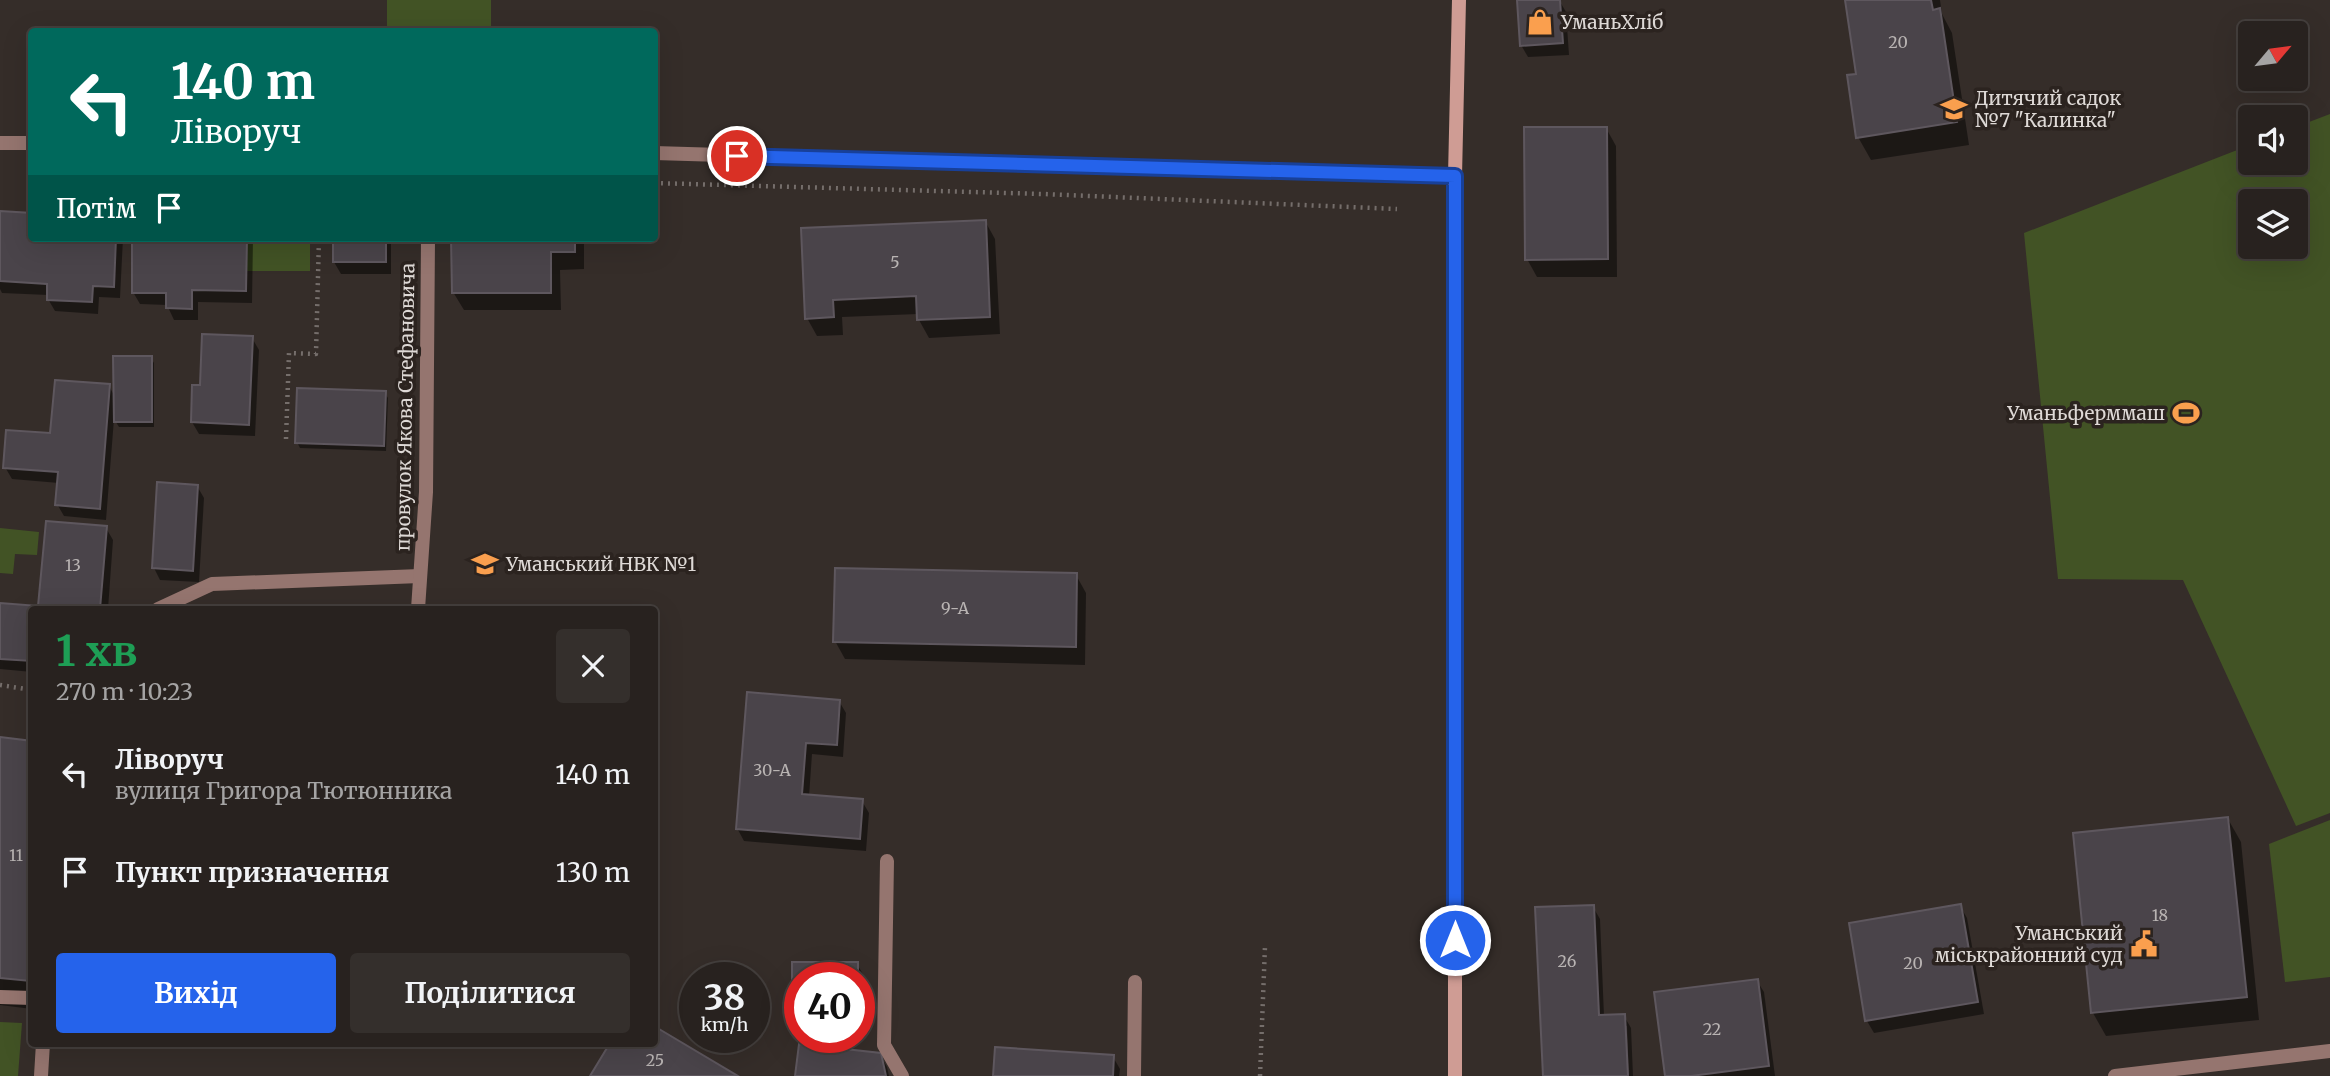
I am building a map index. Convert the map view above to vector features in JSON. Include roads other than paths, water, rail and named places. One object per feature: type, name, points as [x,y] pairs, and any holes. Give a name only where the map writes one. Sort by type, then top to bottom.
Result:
[{"type":"street","points":[[1455,1076],[1455,176],[1459,0]]},
{"type":"street","points":[[0,143],[28,143]]},
{"type":"street","points":[[658,153],[1455,176]]},
{"type":"street","name":"провулок Якова Стефановича","points":[[418,606],[426,492],[428,242]]},
{"type":"street","name":"провулок Якова Стефановича","points":[[164,606],[212,584],[420,576]]},
{"type":"street","points":[[887,861],[884,1045],[902,1076]]},
{"type":"street","points":[[1134,1076],[1135,982]]},
{"type":"street","points":[[0,997],[28,998]]},
{"type":"street","points":[[41,1076],[43,1047]]},
{"type":"street","points":[[2115,1076],[2330,1051]]},
{"type":"place","name":"УманьХліб","points":[[1540,22]]},
{"type":"place","name":"Дитячий садок №7 \"Калинка\"","points":[[1954,109]]},
{"type":"place","name":"Уманьферммаш","points":[[2186,413]]},
{"type":"place","name":"Уманський НВК №1","points":[[485,564]]},
{"type":"place","name":"Уманський міськрайонний суд","points":[[2144,944]]}]
